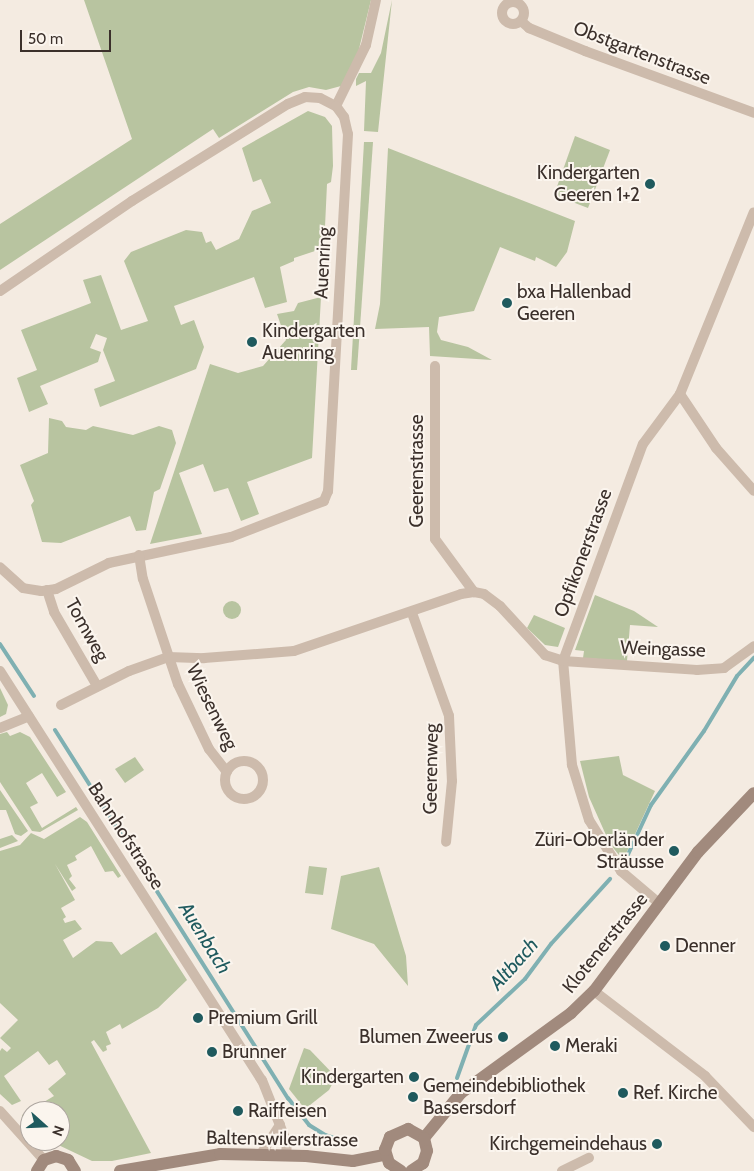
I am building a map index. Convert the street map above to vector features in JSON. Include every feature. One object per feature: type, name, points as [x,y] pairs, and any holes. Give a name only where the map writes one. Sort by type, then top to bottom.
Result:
[{"type":"main road","name":"Klotenerstrasse","points":[[424,1138],[461,1093],[571,1013],[594,991],[698,852],[754,793]]},
{"type":"main road","points":[[401,1171],[393,1168],[385,1155],[386,1143],[395,1132],[414,1130],[424,1138],[426,1157],[412,1171]]},
{"type":"main road","name":"Baltenswilerstrasse","points":[[120,1171],[200,1156],[261,1154],[353,1161],[385,1155]]},
{"type":"main road","points":[[37,1171],[44,1160],[62,1157],[75,1171]]},
{"type":"street","points":[[0,290],[172,176],[288,104],[314,97],[336,106],[366,44],[376,0]]},
{"type":"street","name":"Obstgartenstrasse","points":[[521,21],[529,28],[585,51],[754,112]]},
{"type":"street","name":"Auenring","points":[[0,567],[23,588],[47,590],[64,586],[109,563],[231,537],[320,504],[327,497],[348,134],[344,117],[336,106]]},
{"type":"street","name":"Opfikonerstrasse","points":[[660,904],[621,871],[589,820],[572,765],[564,661],[643,444],[680,394],[754,212]]},
{"type":"street","name":"Geerenstrasse","points":[[435,366],[435,539],[474,592],[484,594],[500,606],[545,655],[564,661]]},
{"type":"street","points":[[680,394],[716,448],[754,491]]},
{"type":"street","name":"Wiesenweg","points":[[139,556],[143,579],[168,657],[208,749],[227,772]]},
{"type":"street","name":"Tomweg","points":[[47,590],[54,612],[97,686]]},
{"type":"street","points":[[61,705],[97,686],[168,657],[214,658],[294,651],[412,613],[461,594],[474,592]]},
{"type":"street","name":"Geerenweg","points":[[412,613],[449,716],[452,781],[446,842]]},
{"type":"street","name":"Weingasse","points":[[564,661],[697,670],[724,668],[752,653]]},
{"type":"street","name":"Bahnhofstrasse","points":[[0,671],[254,1067],[280,1125],[286,1155]]},
{"type":"street","points":[[0,728],[29,716]]},
{"type":"street","points":[[594,991],[705,1076],[754,1127]]},
{"type":"street","points":[[0,1111],[44,1160]]},
{"type":"street","points":[[261,1154],[280,1125]]},
{"type":"street","points":[[562,1171],[589,1158]]},
{"type":"green space","points":[[84,0],[371,0],[358,53],[341,86],[326,90],[309,87],[293,92],[219,138],[213,129],[0,270],[0,224],[132,139]]},
{"type":"green space","points":[[392,0],[378,132],[364,131],[366,81],[356,86],[356,79],[359,73],[371,73],[381,53]]},
{"type":"green space","points":[[308,111],[325,117],[332,126],[333,166],[331,182],[327,184],[324,248],[294,258],[294,261],[280,267],[287,302],[265,308],[254,277],[174,306],[181,325],[194,320],[204,347],[196,369],[100,407],[94,389],[115,381],[103,350],[107,338],[96,334],[90,348],[101,352],[98,362],[40,386],[48,404],[29,412],[17,378],[37,370],[21,330],[91,303],[83,280],[101,275],[121,330],[148,321],[124,261],[131,252],[186,230],[202,232],[206,243],[211,241],[216,250],[239,239],[252,211],[271,203],[261,179],[253,182],[242,148]]},
{"type":"green space","points":[[575,136],[610,150],[588,208],[554,195]]},
{"type":"green space","points":[[364,142],[373,142],[357,370],[351,370]]},
{"type":"green space","points":[[388,148],[575,221],[567,252],[556,267],[536,257],[535,261],[500,247],[474,311],[439,317],[437,332],[441,340],[468,347],[492,360],[430,356],[429,327],[375,329],[380,304]]},
{"type":"green space","points":[[321,297],[312,458],[247,482],[259,514],[241,521],[228,488],[214,492],[203,464],[179,473],[202,534],[150,544],[210,364],[238,373],[263,366],[286,340],[277,314],[294,311],[298,303]]},
{"type":"green space","points":[[49,418],[62,421],[66,427],[86,430],[93,426],[133,435],[159,426],[172,430],[176,443],[160,489],[154,492],[146,530],[136,531],[130,516],[61,543],[42,542],[31,505],[34,501],[20,465],[48,453]]},
{"type":"green space","points":[[595,595],[634,611],[658,627],[630,625],[627,661],[583,658],[584,651],[575,650]]},
{"type":"green space","points":[[232,601],[238,604],[241,610],[238,616],[232,619],[226,616],[223,610],[226,604]]},
{"type":"green space","points":[[534,615],[565,628],[558,647],[545,645],[527,628]]},
{"type":"green space","points":[[0,688],[8,705],[6,714],[0,717]]},
{"type":"green space","points":[[7,732],[10,736],[20,732],[30,737],[66,792],[57,797],[42,773],[26,783],[38,803],[30,807],[42,828],[76,807],[78,810],[40,832],[32,831],[0,782],[0,734]]},
{"type":"green space","points":[[619,756],[623,775],[655,791],[623,860],[610,844],[589,797],[580,761]]},
{"type":"green space","points":[[135,757],[144,770],[125,783],[115,769]]},
{"type":"green space","points":[[0,790],[28,831],[21,836],[15,834],[6,810],[0,810]]},
{"type":"green space","points":[[80,817],[87,822],[121,876],[118,878],[113,871],[105,872],[91,846],[75,856],[77,860],[67,865],[72,876],[69,879],[76,888],[72,891],[55,864],[75,900],[61,908],[66,917],[63,919],[65,923],[75,920],[82,929],[63,940],[73,958],[96,941],[112,942],[121,955],[156,932],[187,980],[158,1008],[122,1029],[120,1024],[106,1032],[111,1044],[106,1046],[107,1050],[103,1052],[94,1040],[91,1042],[151,1153],[112,1161],[92,1161],[70,1151],[70,1101],[46,1101],[54,1096],[48,1089],[66,1074],[57,1060],[49,1065],[38,1051],[4,1076],[21,1101],[12,1105],[0,1094],[0,1051],[2,1048],[7,1052],[11,1048],[0,1038],[18,1020],[0,1003],[0,851],[20,845],[31,833],[44,839]]},
{"type":"green space","points":[[12,835],[18,841],[0,848],[0,839]]},
{"type":"green space","points":[[309,866],[327,868],[323,895],[305,893]]},
{"type":"green space","points":[[379,867],[406,956],[408,986],[374,944],[331,929],[341,876]]},
{"type":"green space","points":[[304,1048],[310,1050],[336,1077],[329,1090],[305,1109],[289,1089]]},
{"type":"waterway","name":"Auenbach","points":[[0,644],[34,696]]},
{"type":"waterway","name":"Altbach","points":[[625,861],[651,805],[704,731],[737,676],[754,658]]},
{"type":"waterway","name":"Auenbach","points":[[55,730],[288,1098],[309,1125],[325,1135],[347,1142]]},
{"type":"waterway","name":"Altbach","points":[[457,1078],[476,1025],[525,979],[551,944],[610,879]]},
{"type":"place","name":"Kindergarten Geeren 1+2","points":[[650,184]]},
{"type":"place","name":"bxa Hallenbad Geeren","points":[[507,303]]},
{"type":"place","name":"Kindergarten Auenring","points":[[252,342]]},
{"type":"place","name":"Züri-Oberländer Sträusse","points":[[674,851]]},
{"type":"place","name":"Denner","points":[[665,946]]},
{"type":"place","name":"Premium Grill","points":[[198,1018]]},
{"type":"place","name":"Blumen Zweerus","points":[[503,1037]]},
{"type":"place","name":"Meraki","points":[[555,1046]]},
{"type":"place","name":"Brunner","points":[[212,1052]]},
{"type":"place","name":"Kindergarten","points":[[414,1077]]},
{"type":"place","name":"Ref. Kirche","points":[[623,1093]]},
{"type":"place","name":"Gemeindebibliothek Bassersdorf","points":[[413,1097]]},
{"type":"place","name":"Raiffeisen","points":[[238,1111]]},
{"type":"place","name":"Kirchgemeindehaus","points":[[657,1144]]}]
